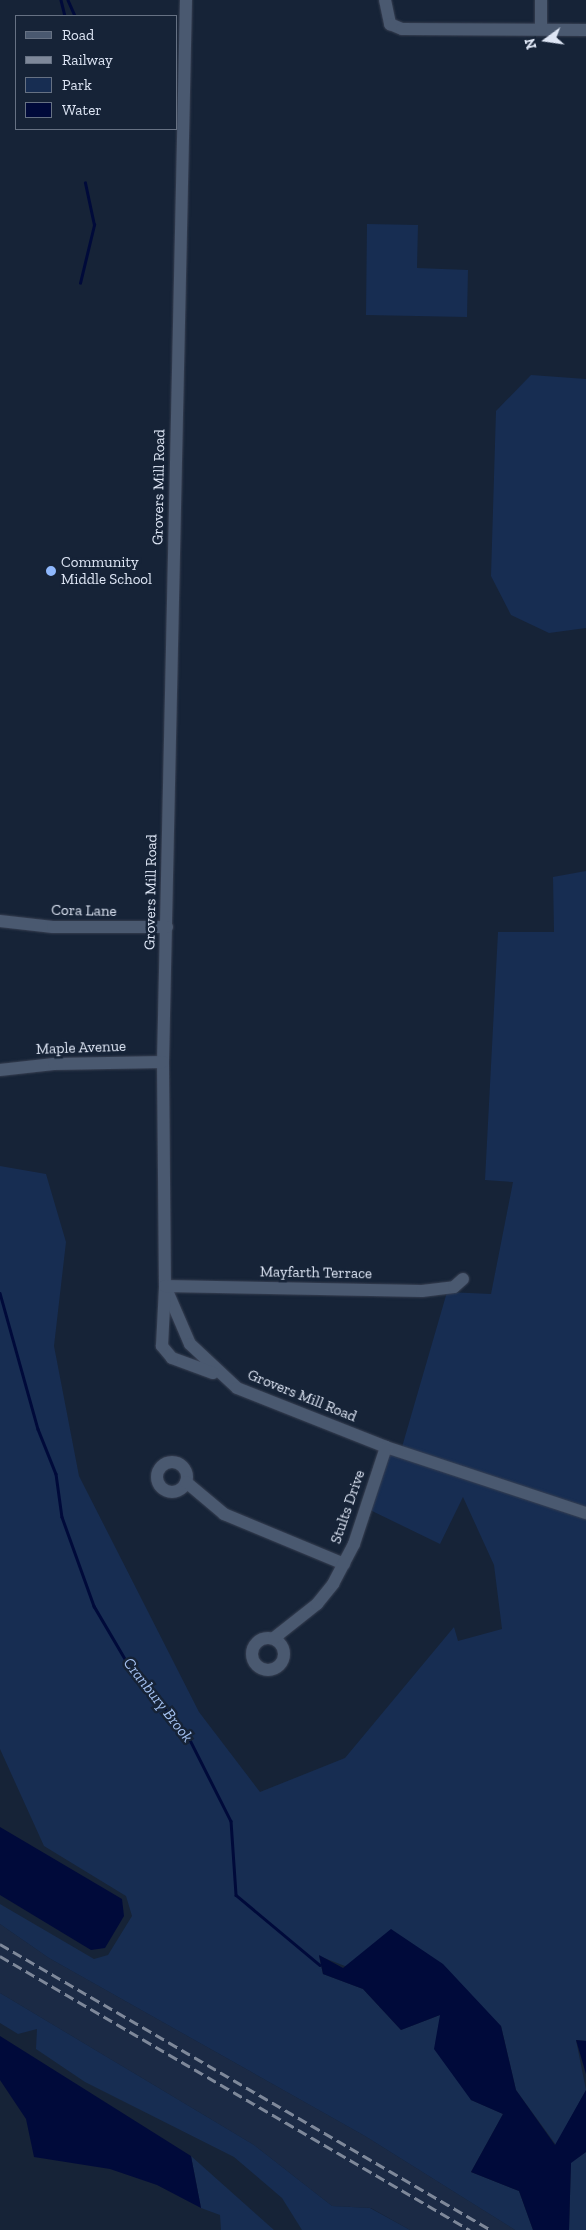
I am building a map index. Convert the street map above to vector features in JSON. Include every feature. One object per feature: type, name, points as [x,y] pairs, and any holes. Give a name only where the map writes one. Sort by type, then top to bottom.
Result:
[{"type":"street","name":"Grovers Mill Road","points":[[186,0],[164,1062],[165,1286],[186,1337],[218,1374],[254,1396],[386,1447],[586,1513]]},
{"type":"street","points":[[385,0],[390,24],[402,29],[586,30]]},
{"type":"street","points":[[541,0],[541,29]]},
{"type":"street","name":"Cora Lane","points":[[0,921],[53,927],[167,927]]},
{"type":"street","name":"Maple Avenue","points":[[0,1070],[54,1064],[164,1062]]},
{"type":"street","name":"Mayfarth Terrace","points":[[165,1286],[422,1291],[454,1287],[463,1279]]},
{"type":"street","points":[[165,1286],[161,1316],[166,1353],[218,1374]]},
{"type":"street","name":"Stults Drive","points":[[274,1638],[317,1604],[344,1564],[386,1447]]},
{"type":"street","points":[[186,1482],[224,1514],[344,1564]]},
{"type":"shaded area","points":[[0,1924],[49,1958],[365,2136],[515,2230],[410,2230],[371,2208],[332,2206],[254,2145],[0,1993]]},
{"type":"green space","points":[[367,224],[418,225],[417,268],[468,270],[467,317],[366,315]]},
{"type":"green space","points":[[531,375],[586,379],[586,628],[549,633],[511,615],[491,576],[496,411]]},
{"type":"green space","points":[[586,871],[586,2041],[576,2040],[586,2090],[556,2145],[516,2090],[501,2026],[319,1956],[323,1974],[363,1989],[401,2030],[440,2015],[471,2100],[503,2114],[471,2172],[519,2191],[533,2230],[515,2230],[365,2136],[49,1958],[0,1924],[0,1904],[94,1959],[108,1955],[132,1916],[126,1896],[44,1846],[0,1749],[0,1166],[46,1174],[66,1242],[54,1346],[79,1476],[199,1712],[260,1792],[345,1758],[454,1627],[458,1641],[502,1629],[494,1565],[463,1497],[440,1544],[370,1510],[391,1443],[402,1447],[447,1292],[491,1294],[513,1182],[485,1180],[498,932],[554,932],[553,877]]},
{"type":"green space","points":[[0,1993],[254,2145],[332,2206],[370,2208],[410,2230],[302,2230],[282,2198],[234,2157],[85,2082],[36,2049],[37,2029],[18,2034],[0,2023]]},
{"type":"green space","points":[[586,2152],[586,2230],[569,2230],[571,2162]]},
{"type":"green space","points":[[191,2156],[274,2230],[221,2230],[220,2215],[201,2208]]},
{"type":"water","points":[[0,1827],[122,1899],[124,1916],[105,1948],[91,1950],[0,1895]]},
{"type":"water","points":[[391,1929],[443,1964],[501,2026],[516,2090],[555,2145],[586,2090],[586,2152],[571,2163],[569,2230],[533,2230],[519,2191],[471,2172],[503,2114],[471,2100],[434,2049],[440,2015],[401,2030],[363,1989],[323,1974],[319,1955],[343,1968]]},
{"type":"water","points":[[0,2036],[191,2156],[201,2208],[157,2185],[110,2169],[34,2157],[26,2119],[0,2080]]},
{"type":"water","points":[[576,2040],[586,2041],[586,2074]]},
{"type":"waterway","points":[[61,0],[65,15]]},
{"type":"waterway","points":[[68,0],[75,15]]},
{"type":"waterway","points":[[80,283],[94,225],[85,183]]},
{"type":"waterway","name":"Cranbury Brook","points":[[0,1293],[38,1429],[56,1474],[62,1517],[94,1606],[131,1669],[188,1736],[231,1821],[236,1895],[320,1965]]},
{"type":"railway","points":[[0,1944],[491,2230]]},
{"type":"railway","points":[[0,1956],[470,2230]]},
{"type":"place","name":"Community Middle School","points":[[51,571]]}]
